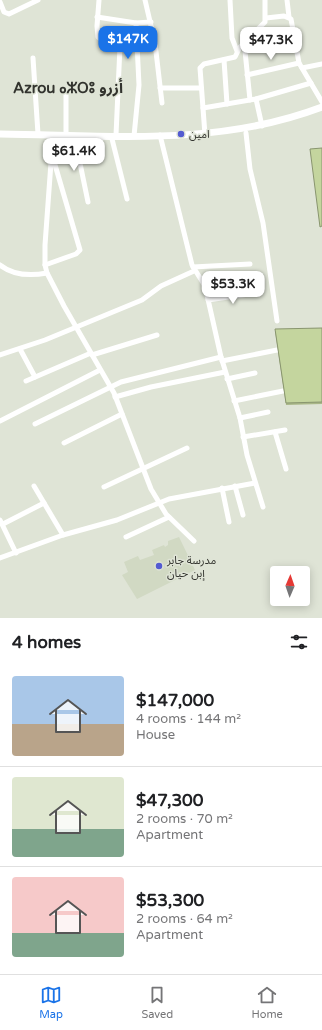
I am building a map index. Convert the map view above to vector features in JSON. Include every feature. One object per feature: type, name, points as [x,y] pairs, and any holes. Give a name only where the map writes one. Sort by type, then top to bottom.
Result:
[{"type":"main road","points":[[0,139],[53,137],[66,135],[160,137],[205,135],[262,126],[322,107]]},
{"type":"main road","points":[[0,134],[38,134],[75,139],[134,136],[206,138],[246,133],[288,124],[322,112]]},
{"type":"street","points":[[0,2],[4,12],[9,14],[38,0]]},
{"type":"street","points":[[99,0],[97,17],[98,37],[103,41],[118,43],[120,46],[114,137],[127,199]]},
{"type":"street","points":[[146,0],[151,22],[162,103]]},
{"type":"street","points":[[230,0],[232,38],[237,51]]},
{"type":"street","points":[[205,135],[200,73],[201,66],[234,58],[237,51],[263,26],[266,18],[265,0]]},
{"type":"street","points":[[287,0],[289,17],[292,23],[299,63],[322,102]]},
{"type":"street","points":[[97,17],[136,23],[151,22]]},
{"type":"street","points":[[266,18],[289,17]]},
{"type":"street","points":[[134,136],[139,78],[136,23]]},
{"type":"street","points":[[250,100],[246,50],[295,46]]},
{"type":"street","points":[[33,58],[38,134]]},
{"type":"street","points":[[224,60],[227,104]]},
{"type":"street","points":[[247,75],[299,63]]},
{"type":"street","points":[[302,68],[322,64]]},
{"type":"street","points":[[203,108],[256,99],[311,83]]},
{"type":"street","points":[[160,88],[201,88]]},
{"type":"street","points":[[66,90],[66,135]]},
{"type":"street","points":[[256,99],[262,126]]},
{"type":"street","points":[[246,133],[250,169],[264,230],[277,321]]},
{"type":"street","points":[[53,137],[45,245],[45,265],[47,273],[91,354],[111,387],[142,469],[158,502],[169,517],[194,541]]},
{"type":"street","points":[[160,137],[194,269],[202,281],[208,300],[221,359],[240,418],[243,438],[263,507]]},
{"type":"street","points":[[75,139],[88,202]]},
{"type":"street","points":[[45,265],[76,254],[80,250],[52,154]]},
{"type":"street","points":[[0,355],[20,349],[142,300],[161,286],[194,269],[250,264]]},
{"type":"street","points":[[0,265],[19,274],[33,275],[47,273]]},
{"type":"street","points":[[208,300],[256,293]]},
{"type":"street","points":[[26,381],[91,354],[157,335]]},
{"type":"street","points":[[20,349],[35,377]]},
{"type":"street","points":[[35,424],[124,381],[221,359],[277,350]]},
{"type":"street","points":[[0,421],[100,370]]},
{"type":"street","points":[[115,397],[151,387],[225,372]]},
{"type":"street","points":[[227,379],[255,373]]},
{"type":"street","points":[[234,401],[283,391]]},
{"type":"street","points":[[240,418],[268,412]]},
{"type":"street","points":[[64,443],[122,414]]},
{"type":"street","points":[[243,438],[285,430]]},
{"type":"street","points":[[275,432],[286,469]]},
{"type":"street","points":[[104,487],[186,448]]},
{"type":"street","points":[[0,558],[63,535],[117,520],[158,502],[183,495],[255,483]]},
{"type":"street","points":[[34,486],[63,535]]},
{"type":"street","points":[[235,486],[243,515]]},
{"type":"street","points":[[222,488],[229,522]]},
{"type":"street","points":[[16,553],[3,531],[1,522],[44,503]]},
{"type":"street","points":[[126,537],[169,517]]},
{"type":"shaded area","name":"مدرسة جابر إبن حيان","points":[[179,537],[195,570],[137,599],[122,575],[128,572],[124,562],[138,556],[140,560],[154,555],[152,550],[164,545],[165,547],[168,545],[168,541]]},
{"type":"building","points":[[322,148],[322,226],[320,227],[310,149]]},
{"type":"building","points":[[322,328],[322,402],[286,403],[275,329]]},
{"type":"place","name":"امين","points":[[181,134]]},
{"type":"place","name":"مدرسة جابر إبن حيان","points":[[159,566]]},
{"type":"district","name":"Azrou ⴰⵣⵔⵓ أزرو","points":[[68,88]]}]
